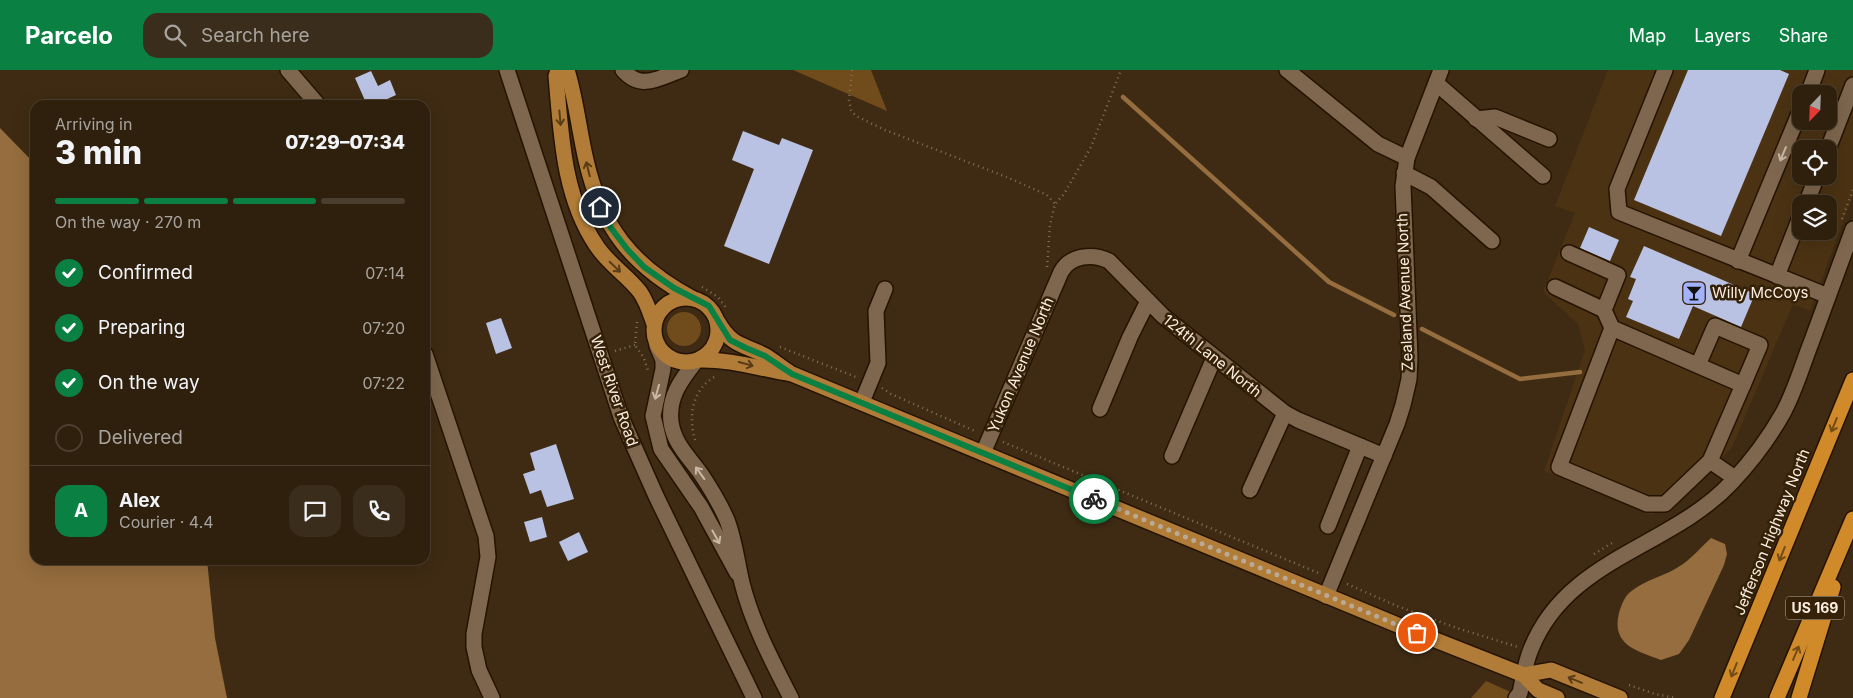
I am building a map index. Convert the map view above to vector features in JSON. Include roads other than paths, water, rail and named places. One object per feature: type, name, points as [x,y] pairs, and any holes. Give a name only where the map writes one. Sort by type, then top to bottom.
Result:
[{"type":"highway","name":"Jefferson Highway North","points":[[1722,698],[1853,380]]},
{"type":"highway","name":"US 169","points":[[1776,698],[1852,521]]},
{"type":"highway","points":[[1799,698],[1852,521]]},
{"type":"main road","points":[[558,70],[556,76],[563,144],[568,176],[580,212],[601,252],[641,293],[654,324]]},
{"type":"main road","points":[[567,70],[580,120],[592,186],[611,228],[627,249],[656,277],[695,291],[722,316],[730,340],[765,356],[792,374],[1326,596],[1524,675],[1538,690],[1558,698]]},
{"type":"main road","points":[[695,291],[675,299],[660,310],[654,324],[653,334],[657,346],[667,356],[676,360],[697,361],[716,359],[744,363],[761,369],[792,374]]},
{"type":"main road","points":[[697,361],[713,348],[717,340],[722,316]]},
{"type":"main road","points":[[1524,675],[1551,670],[1620,698]]},
{"type":"street","points":[[288,70],[314,100]]},
{"type":"street","name":"West River Road","points":[[507,70],[621,417],[636,453],[754,698]]},
{"type":"street","points":[[623,70],[632,80],[640,82],[649,82],[680,70]]},
{"type":"street","points":[[1287,70],[1378,144],[1407,158]]},
{"type":"street","points":[[1665,70],[1617,189],[1619,212],[1828,296]]},
{"type":"street","points":[[1812,85],[1818,70]]},
{"type":"street","points":[[1438,77],[1476,119],[1543,176]]},
{"type":"street","name":"Zealand Avenue North","points":[[1326,596],[1403,405],[1410,358],[1402,203],[1404,173],[1407,158],[1438,77]]},
{"type":"street","points":[[1838,111],[1853,85]]},
{"type":"street","points":[[1476,119],[1495,117],[1549,139]]},
{"type":"street","points":[[1738,261],[1792,130]]},
{"type":"street","points":[[1404,173],[1431,187],[1492,241]]},
{"type":"street","points":[[1516,698],[1520,693],[1530,650],[1546,620],[1584,579],[1689,517],[1735,478],[1768,438],[1783,412],[1853,229]]},
{"type":"street","points":[[1777,276],[1792,238]]},
{"type":"street","points":[[1569,253],[1618,275],[1604,310]]},
{"type":"street","name":"124th Lane North","points":[[1058,277],[1069,262],[1081,258],[1100,257],[1119,270],[1148,301],[1214,358],[1285,413],[1384,456]]},
{"type":"street","name":"Yukon Avenue North","points":[[983,453],[1058,277]]},
{"type":"street","points":[[1555,288],[1604,310],[1612,328],[1743,385]]},
{"type":"street","points":[[862,402],[878,363],[876,311],[885,289]]},
{"type":"street","points":[[1100,409],[1148,301]]},
{"type":"street","points":[[1612,328],[1559,467],[1647,504],[1665,504],[1710,461],[1760,345],[1715,326],[1698,366]]},
{"type":"street","name":"West River Road","points":[[657,346],[663,360],[663,369],[652,416],[660,449],[701,507],[742,583]]},
{"type":"street","points":[[1172,456],[1214,358]]},
{"type":"street","name":"West River Road","points":[[697,361],[678,386],[673,396],[671,407],[672,427],[678,443],[708,484],[727,521],[736,546],[742,583],[754,619],[791,698]]},
{"type":"street","points":[[430,369],[486,536],[488,557],[474,634],[474,647],[479,670],[492,698]]},
{"type":"street","points":[[1250,490],[1285,413]]},
{"type":"street","points":[[1328,526],[1360,446]]},
{"type":"street","points":[[1710,461],[1735,478]]},
{"type":"waterway","points":[[1123,97],[1329,282],[1394,315]]},
{"type":"waterway","points":[[1422,329],[1520,379],[1580,372]]},
{"type":"place","name":"Willy McCoys","points":[[1694,293]]}]
